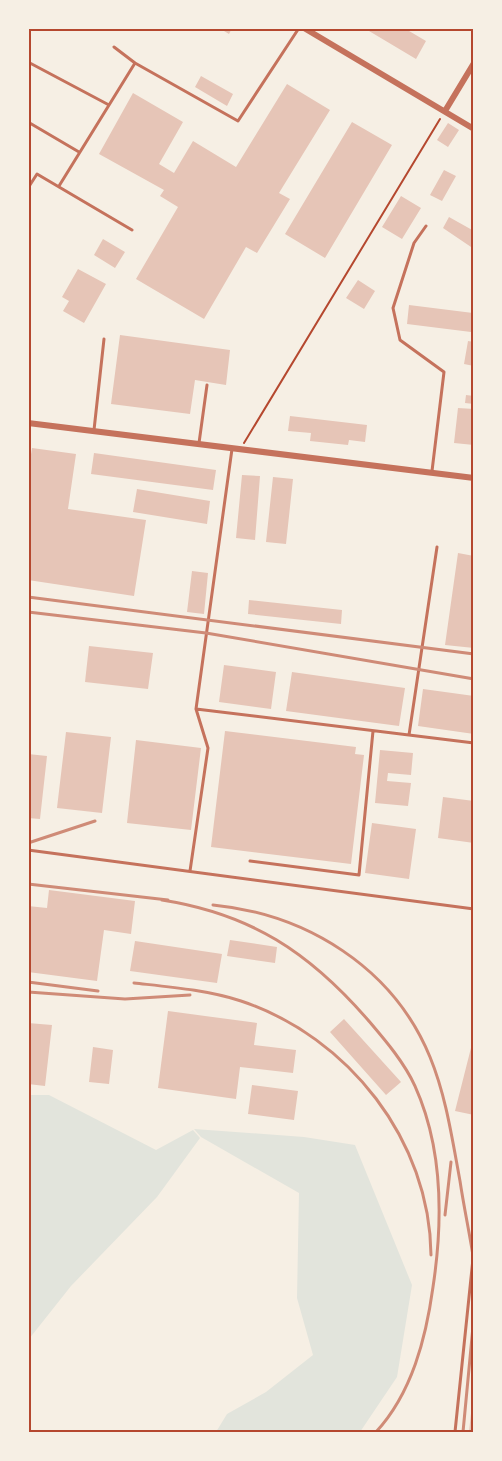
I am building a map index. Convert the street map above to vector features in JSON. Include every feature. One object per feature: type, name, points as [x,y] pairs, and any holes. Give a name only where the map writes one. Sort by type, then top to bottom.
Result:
[{"type":"street","points":[[304,28],[474,129]]},
{"type":"street","points":[[445,111],[474,63]]},
{"type":"street","points":[[28,423],[474,478]]},
{"type":"lane","points":[[114,46],[135,63],[238,122],[299,28]]},
{"type":"lane","points":[[28,62],[109,105]]},
{"type":"lane","points":[[58,186],[135,63]]},
{"type":"lane","points":[[28,122],[79,153]]},
{"type":"lane","points":[[28,188],[37,174],[132,230]]},
{"type":"lane","points":[[426,226],[414,243],[393,308],[400,340],[444,372],[432,473]]},
{"type":"lane","points":[[94,432],[104,339]]},
{"type":"lane","points":[[199,445],[207,385]]},
{"type":"lane","points":[[190,871],[208,748],[196,709],[232,449]]},
{"type":"lane","points":[[409,735],[437,547]]},
{"type":"lane","points":[[196,709],[474,744]]},
{"type":"lane","points":[[250,861],[359,875],[373,731]]},
{"type":"lane","points":[[28,850],[474,909]]},
{"type":"lane","points":[[474,1161],[474,1167]]},
{"type":"lane","points":[[455,1432],[474,1249]]},
{"type":"path","points":[[240,450],[445,111]]},
{"type":"shaded area","points":[[29,1095],[49,1095],[156,1150],[193,1130],[200,1138],[157,1197],[71,1286],[29,1339]]},
{"type":"shaded area","points":[[194,1129],[304,1137],[355,1145],[412,1285],[397,1377],[360,1432],[216,1432],[227,1414],[266,1392],[313,1355],[297,1298],[299,1193],[201,1137]]},
{"type":"building","points":[[219,28],[232,28],[229,34]]},
{"type":"building","points":[[364,28],[404,28],[426,41],[416,59]]},
{"type":"building","points":[[201,76],[233,94],[227,106],[195,87]]},
{"type":"building","points":[[287,84],[330,110],[279,193],[290,199],[257,253],[246,247],[204,319],[136,279],[178,207],[160,196],[164,190],[99,154],[133,93],[183,122],[159,164],[174,173],[193,141],[236,167]]},
{"type":"building","points":[[352,122],[392,145],[325,258],[285,234]]},
{"type":"building","points":[[448,123],[459,130],[448,147],[437,140]]},
{"type":"building","points":[[444,170],[456,176],[442,201],[430,195]]},
{"type":"building","points":[[401,196],[421,208],[402,239],[382,227]]},
{"type":"building","points":[[449,217],[474,231],[474,249],[443,228]]},
{"type":"building","points":[[103,239],[125,252],[115,268],[94,255]]},
{"type":"building","points":[[78,269],[106,284],[84,323],[63,311],[69,301],[62,297]]},
{"type":"building","points":[[358,280],[375,291],[364,309],[346,298]]},
{"type":"building","points":[[409,305],[473,313],[471,332],[407,324]]},
{"type":"building","points":[[120,335],[230,350],[226,385],[195,380],[190,414],[111,404]]},
{"type":"building","points":[[468,341],[474,342],[474,366],[464,364]]},
{"type":"building","points":[[466,395],[474,396],[474,404],[465,403]]},
{"type":"building","points":[[458,408],[474,409],[474,445],[454,443]]},
{"type":"building","points":[[290,416],[367,425],[365,442],[349,440],[348,445],[310,441],[311,433],[288,431]]},
{"type":"building","points":[[32,448],[76,454],[68,509],[146,520],[134,596],[28,580],[28,473]]},
{"type":"building","points":[[94,453],[216,470],[213,490],[91,474]]},
{"type":"building","points":[[242,475],[260,476],[255,540],[236,538]]},
{"type":"building","points":[[273,477],[293,479],[286,544],[266,542]]},
{"type":"building","points":[[137,489],[210,501],[207,524],[133,512]]},
{"type":"building","points":[[458,553],[474,556],[474,648],[445,645]]},
{"type":"building","points":[[192,571],[208,573],[204,614],[187,612]]},
{"type":"building","points":[[249,600],[342,610],[341,624],[248,614]]},
{"type":"building","points":[[89,646],[153,653],[148,689],[85,682]]},
{"type":"building","points":[[224,665],[276,672],[271,709],[219,702]]},
{"type":"building","points":[[292,672],[405,688],[399,726],[286,711]]},
{"type":"building","points":[[423,689],[474,696],[474,734],[418,726]]},
{"type":"building","points":[[225,731],[356,747],[355,754],[364,755],[351,864],[211,847]]},
{"type":"building","points":[[66,732],[111,737],[102,813],[57,808]]},
{"type":"building","points":[[136,740],[201,748],[191,830],[127,823]]},
{"type":"building","points":[[380,750],[413,753],[411,775],[388,773],[387,781],[411,783],[408,806],[375,803]]},
{"type":"building","points":[[28,754],[47,756],[40,819],[28,818]]},
{"type":"building","points":[[443,797],[474,801],[474,843],[438,838]]},
{"type":"building","points":[[372,823],[416,829],[409,879],[365,873]]},
{"type":"building","points":[[49,890],[135,901],[131,934],[104,930],[97,981],[28,972],[28,906],[47,908]]},
{"type":"building","points":[[230,940],[277,947],[275,963],[227,956]]},
{"type":"building","points":[[135,941],[222,954],[217,983],[130,971]]},
{"type":"building","points":[[168,1011],[257,1023],[254,1045],[296,1050],[293,1073],[240,1067],[236,1099],[158,1088]]},
{"type":"building","points":[[344,1019],[401,1082],[386,1095],[330,1032]]},
{"type":"building","points":[[28,1023],[52,1025],[45,1086],[28,1084]]},
{"type":"building","points":[[474,1040],[474,1115],[455,1111]]},
{"type":"building","points":[[93,1047],[113,1050],[109,1084],[89,1082]]},
{"type":"building","points":[[252,1085],[298,1091],[294,1120],[248,1114]]},
{"type":"building","points":[[472,1404],[474,1432],[469,1432]]},
{"type":"railway","points":[[28,597],[474,654]]},
{"type":"railway","points":[[28,612],[206,633],[474,679]]},
{"type":"railway","points":[[28,843],[95,821]]},
{"type":"railway","points":[[28,884],[168,900]]},
{"type":"railway","points":[[162,900],[194,906],[251,926],[300,956],[346,996],[368,1020],[400,1060],[415,1086],[431,1134],[436,1159],[439,1211],[436,1262],[426,1326],[415,1364],[399,1400],[376,1432]]},
{"type":"railway","points":[[213,905],[248,910],[313,933],[370,972],[394,997],[414,1025],[430,1057],[440,1087],[451,1133],[474,1262]]},
{"type":"railway","points":[[28,982],[98,991]]},
{"type":"railway","points":[[134,983],[202,992],[241,1001],[280,1018],[316,1040],[348,1067],[376,1099],[399,1134],[416,1172],[427,1213],[431,1255]]},
{"type":"railway","points":[[28,992],[125,999],[190,995]]},
{"type":"railway","points":[[445,1215],[451,1162]]},
{"type":"railway","points":[[463,1432],[474,1316]]}]
